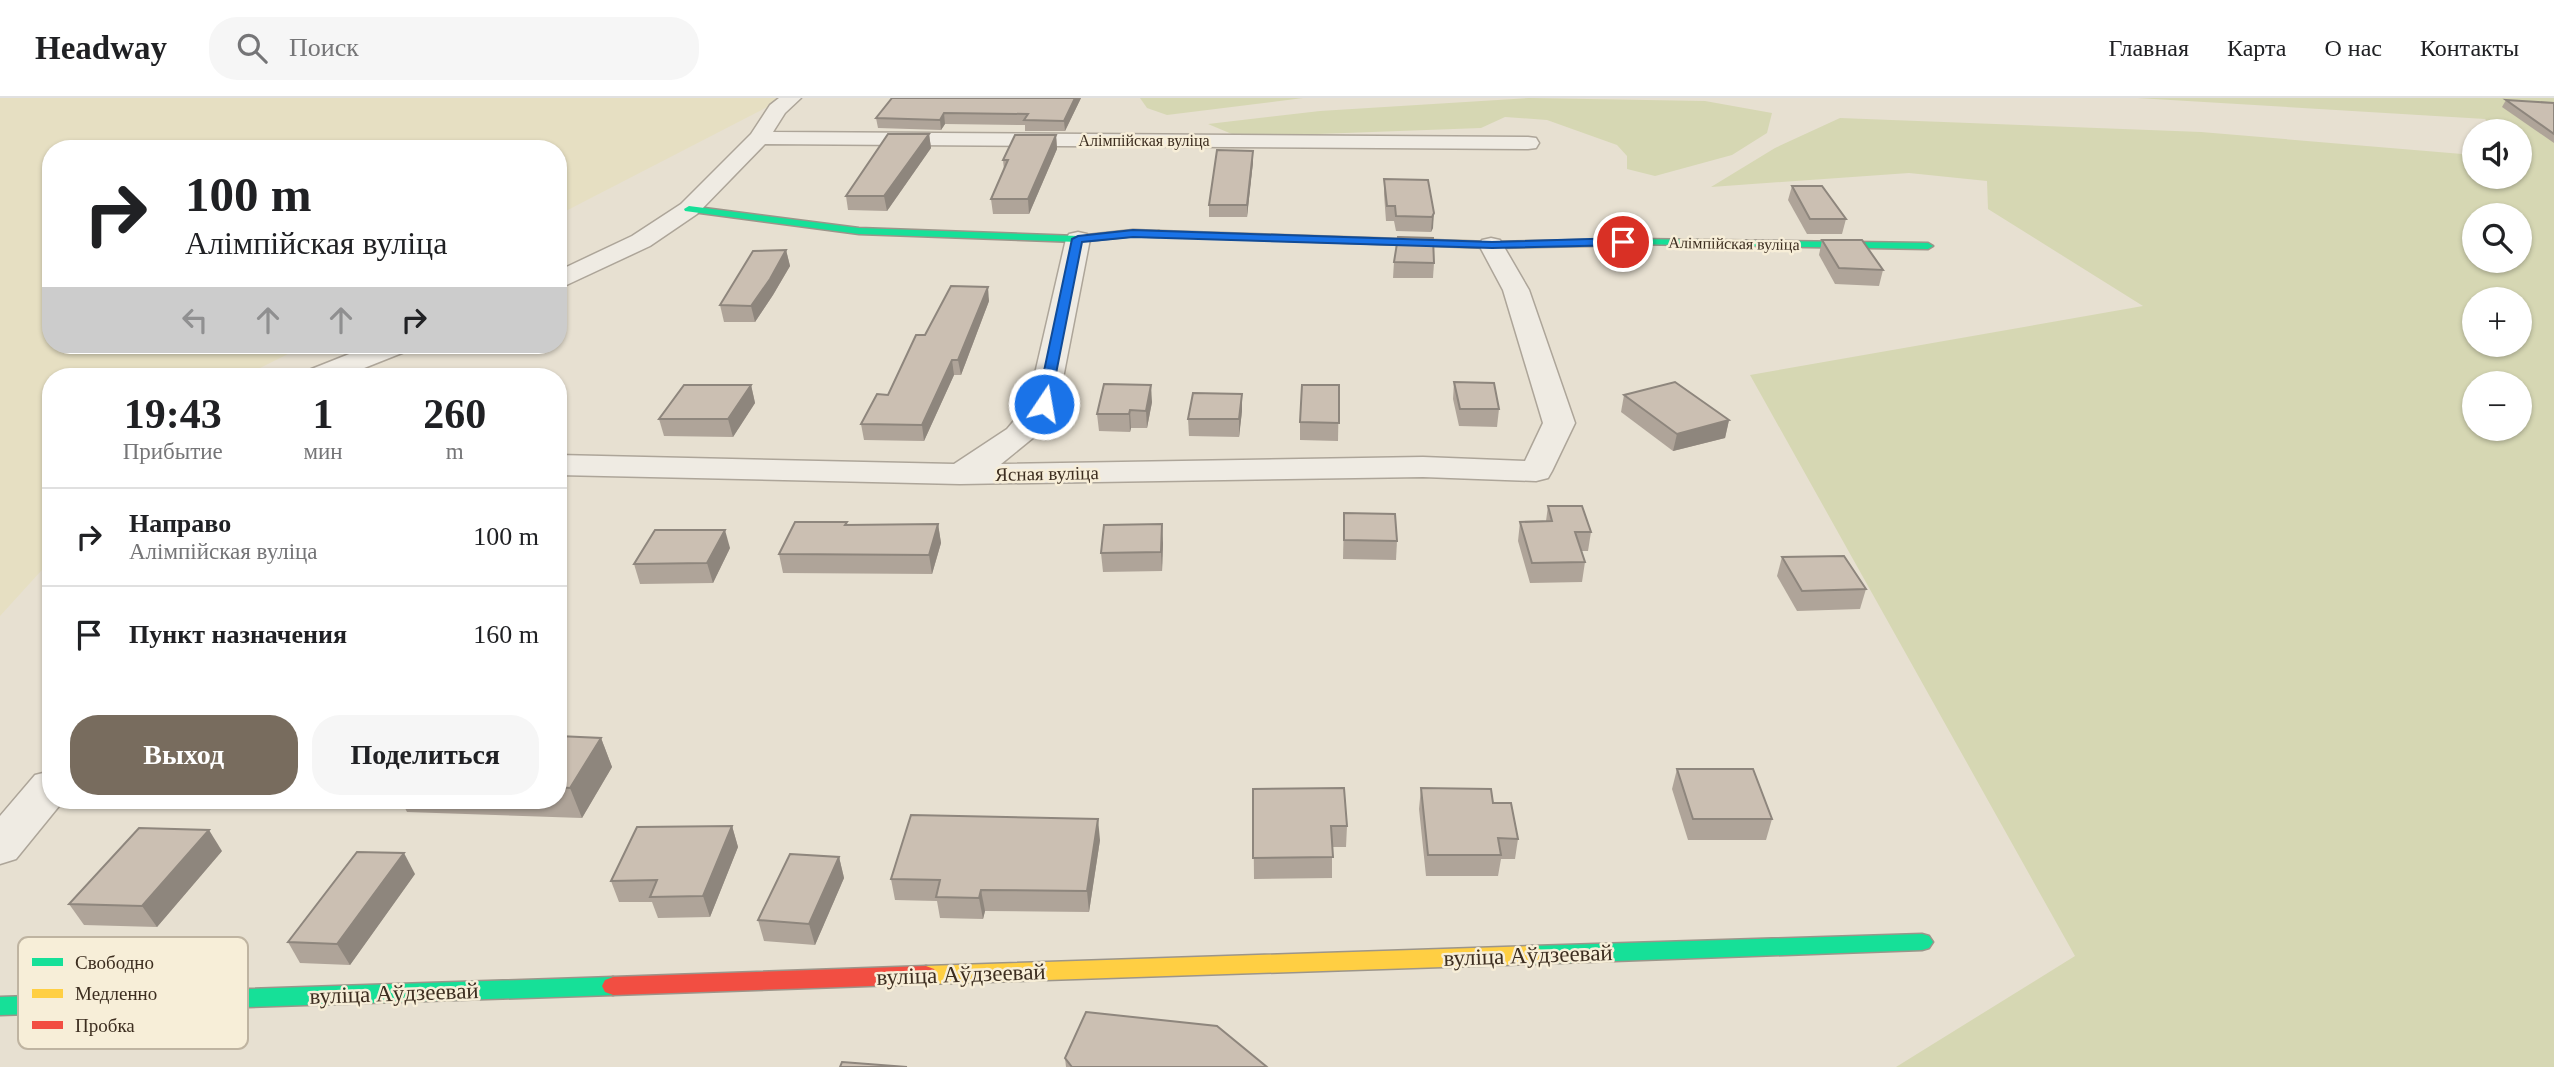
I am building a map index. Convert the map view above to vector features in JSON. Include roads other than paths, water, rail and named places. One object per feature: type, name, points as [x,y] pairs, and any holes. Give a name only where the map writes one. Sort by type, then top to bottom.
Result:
[{"type":"street","points":[[567,277],[640,241],[689,209],[759,138],[777,109],[791,98]]},
{"type":"street","name":"Алімпійская вуліца","points":[[759,138],[1528,143]]},
{"type":"street","name":"Алімпійская вуліца","points":[[689,209],[859,231],[1078,239],[1133,233],[1492,245],[1596,241],[1928,246]]},
{"type":"street","points":[[960,474],[1019,436],[1037,419],[1044,404],[1078,239]]},
{"type":"street","name":"Ясная вуліца","points":[[567,465],[960,474],[1423,467],[1536,471],[1559,423],[1516,290],[1492,245]]},
{"type":"street","points":[[339,368],[374,354]]},
{"type":"street","points":[[0,847],[42,797]]},
{"type":"street","name":"вуліца Аўдзеевай","points":[[248,998],[1922,942]]},
{"type":"street","name":"вуліца Аўдзеевай","points":[[0,1006],[18,1005]]}]
